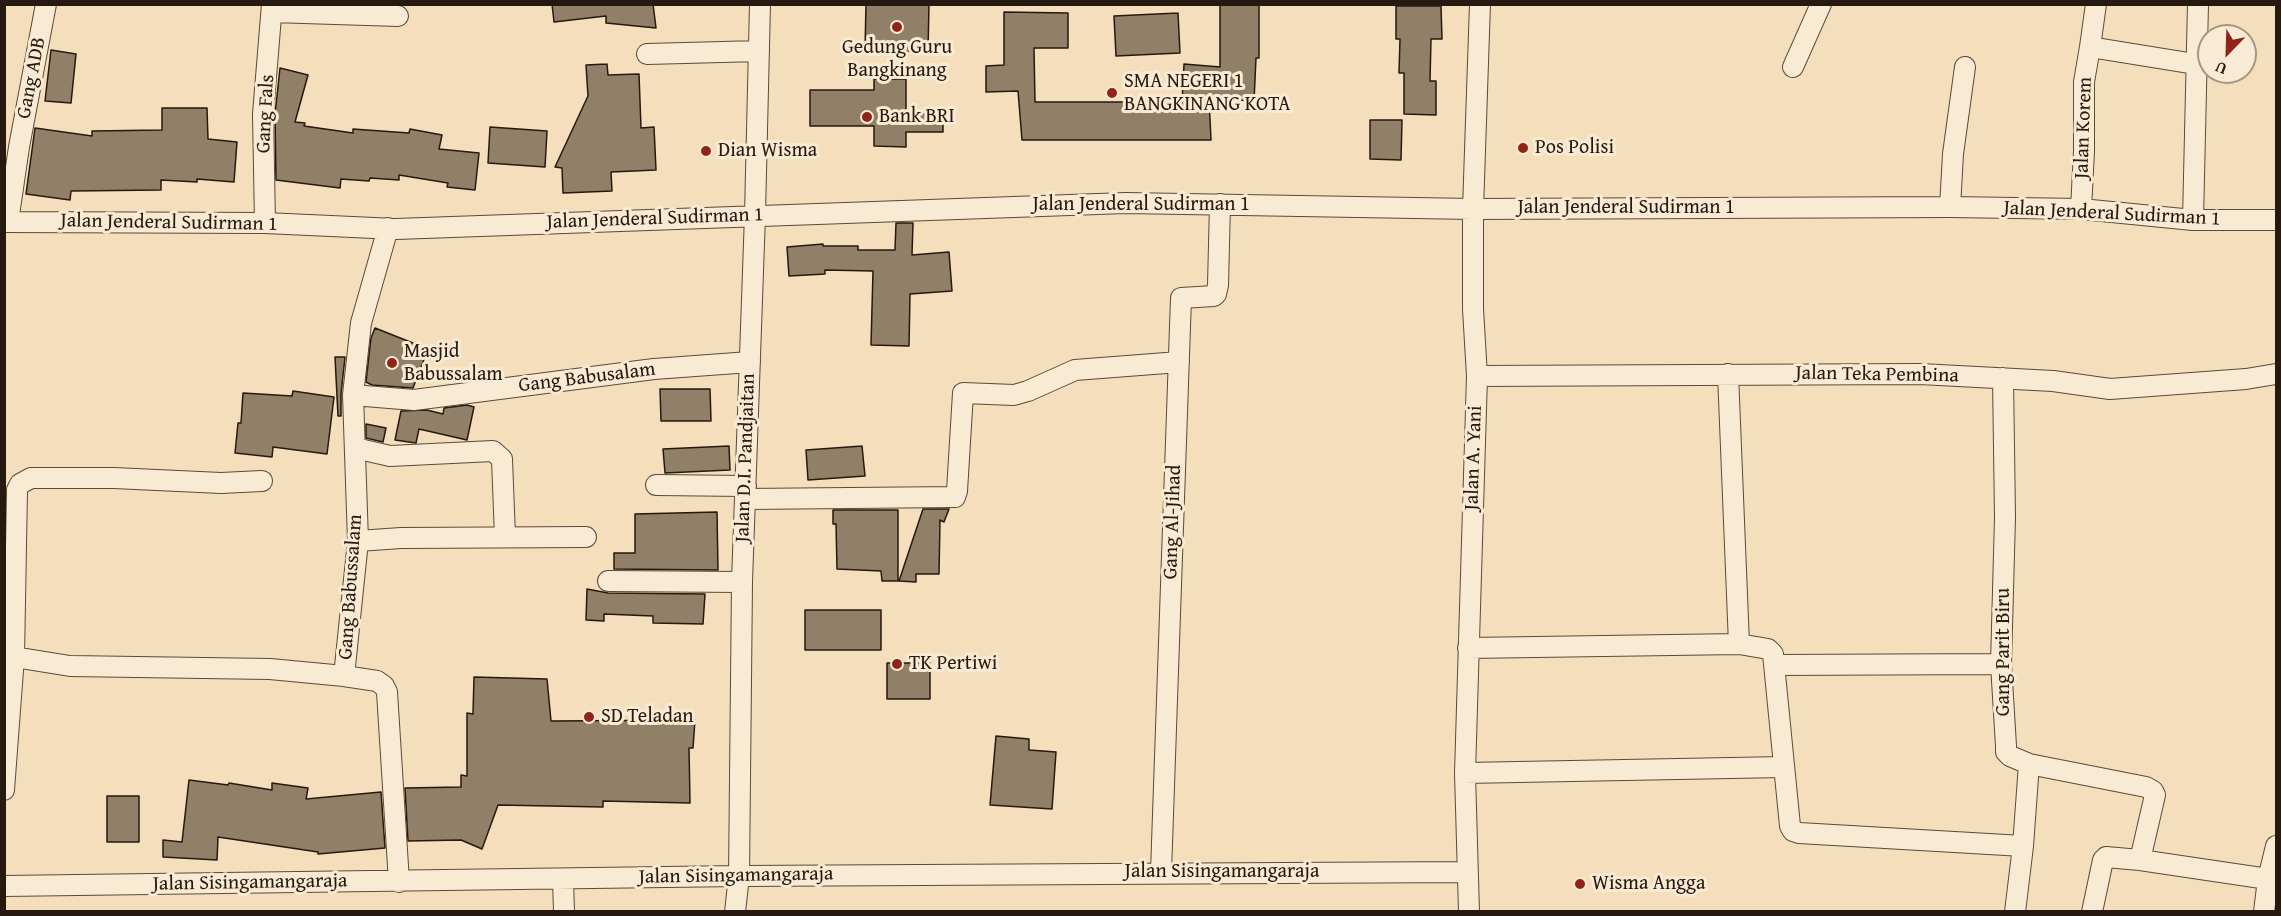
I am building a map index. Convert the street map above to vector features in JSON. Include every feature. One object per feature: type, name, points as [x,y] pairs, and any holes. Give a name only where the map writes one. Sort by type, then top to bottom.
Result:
[{"type":"street","name":"Gang ADB","points":[[6,222],[46,4]]},
{"type":"street","name":"Jalan D.I. Pandjaitan","points":[[735,912],[739,876],[742,582],[760,4]]},
{"type":"street","name":"Jalan A. Yani","points":[[1469,912],[1465,773],[1477,376],[1473,309],[1473,209],[1480,4]]},
{"type":"street","points":[[1793,67],[1821,4]]},
{"type":"street","name":"Jalan Korem","points":[[2080,209],[2084,151],[2084,82],[2096,4]]},
{"type":"street","points":[[2193,220],[2198,4]]},
{"type":"street","points":[[272,8],[398,16]]},
{"type":"street","name":"Gang Fals","points":[[265,223],[263,114],[272,8]]},
{"type":"street","name":"Jalan Korem","points":[[2090,47],[2195,64]]},
{"type":"street","points":[[647,54],[759,51]]},
{"type":"street","points":[[1950,207],[1953,154],[1965,67]]},
{"type":"street","name":"Jalan Jenderal Sudirman 1","points":[[6,222],[265,223],[388,228],[1126,202],[1473,209],[1950,207],[2080,209],[2193,220],[2277,220]]},
{"type":"street","name":"Gang Al-Jihad","points":[[1161,872],[1181,298],[1216,294],[1220,204]]},
{"type":"street","name":"Gang Babussalam","points":[[388,228],[361,323],[353,395],[358,541],[344,675],[377,681],[384,686],[387,692],[399,882]]},
{"type":"street","name":"Gang Babusalam","points":[[353,395],[414,400],[631,371],[750,362]]},
{"type":"street","points":[[656,485],[746,493],[955,497],[963,393],[1014,395],[1075,370],[1179,362]]},
{"type":"street","points":[[1728,374],[1739,644]]},
{"type":"street","name":"Jalan Teka Pembina","points":[[1477,376],[1920,374],[2053,381],[2110,389],[2246,379],[2277,374]]},
{"type":"street","name":"Gang Parit Biru","points":[[2002,378],[2005,517],[2001,664],[2006,752],[2029,764]]},
{"type":"street","points":[[355,448],[390,456],[493,451],[502,459],[505,537]]},
{"type":"street","points":[[4,790],[14,657],[17,490],[20,484],[31,478],[262,482]]},
{"type":"street","points":[[358,541],[402,538],[586,537]]},
{"type":"street","points":[[608,581],[742,582]]},
{"type":"street","points":[[1468,648],[1739,644],[1768,649],[1773,654],[1775,665],[1790,826],[1798,833],[2023,846]]},
{"type":"street","points":[[14,657],[70,666],[270,669],[344,675]]},
{"type":"street","points":[[1775,665],[2001,664]]},
{"type":"street","points":[[2015,912],[2029,764],[2146,787],[2153,791],[2155,795],[2140,860]]},
{"type":"street","points":[[1465,773],[1784,767]]},
{"type":"street","points":[[2264,912],[2268,879],[2277,846]]},
{"type":"street","points":[[2092,912],[2103,860],[2106,857],[2268,879]]},
{"type":"street","name":"Jalan Sisingamangaraja","points":[[4,886],[739,876],[1467,872]]},
{"type":"street","points":[[563,879],[564,912]]},
{"type":"building","points":[[552,4],[653,4],[656,28],[606,23],[606,16],[554,22]]},
{"type":"building","name":"Gedung Guru Bangkinang","points":[[866,4],[929,4],[928,52],[865,50]]},
{"type":"building","points":[[1220,4],[1259,4],[1259,58],[1256,58],[1254,101],[1209,98],[1211,140],[1022,140],[1018,91],[986,92],[986,66],[1004,65],[1004,12],[1068,13],[1068,48],[1034,48],[1035,102],[1182,102],[1184,64],[1220,67]]},
{"type":"building","points":[[1396,6],[1441,6],[1442,39],[1431,39],[1430,81],[1436,81],[1436,115],[1404,114],[1404,73],[1399,73],[1400,39],[1396,39]]},
{"type":"building","points":[[1178,13],[1180,53],[1116,56],[1114,16]]},
{"type":"building","points":[[51,50],[76,54],[71,103],[45,101]]},
{"type":"building","points":[[607,64],[608,75],[639,74],[641,128],[654,127],[656,170],[611,172],[612,191],[563,193],[562,168],[555,167],[588,96],[586,65]]},
{"type":"building","points":[[280,68],[308,75],[295,122],[305,123],[304,126],[353,133],[353,129],[409,133],[410,129],[442,135],[439,149],[479,153],[475,190],[447,187],[448,183],[399,175],[399,180],[341,179],[340,188],[276,180],[275,114]]},
{"type":"building","points":[[874,79],[906,79],[906,114],[943,114],[943,132],[906,132],[906,147],[874,146],[874,126],[810,126],[810,90],[874,90]]},
{"type":"building","points":[[162,108],[207,108],[208,139],[237,142],[234,182],[197,179],[197,182],[161,180],[161,190],[71,191],[70,200],[26,194],[35,128],[92,136],[92,131],[162,130]]},
{"type":"building","points":[[1370,120],[1402,120],[1401,160],[1370,159]]},
{"type":"building","points":[[490,127],[547,131],[545,167],[488,163]]},
{"type":"building","points":[[896,223],[913,223],[912,255],[949,252],[952,291],[910,294],[909,346],[871,345],[873,271],[825,270],[825,274],[789,276],[787,247],[823,244],[823,246],[858,246],[858,250],[895,250]]},
{"type":"building","name":"Masjid Babussalam","points":[[375,328],[428,349],[413,388],[372,385],[366,382],[371,338]]},
{"type":"building","points":[[335,357],[345,357],[341,416],[338,416]]},
{"type":"building","points":[[660,389],[710,389],[711,421],[661,421]]},
{"type":"building","points":[[293,391],[334,397],[327,454],[273,447],[272,457],[235,453],[238,423],[241,423],[243,393],[292,396]]},
{"type":"building","points":[[467,405],[474,407],[467,440],[419,429],[416,443],[395,440],[401,411],[427,410],[443,414],[444,408]]},
{"type":"building","points":[[366,424],[386,428],[383,442],[366,438]]},
{"type":"building","points":[[729,446],[730,470],[665,473],[663,449]]},
{"type":"building","points":[[862,446],[865,476],[808,480],[806,450]]},
{"type":"building","points":[[923,509],[949,509],[944,522],[940,520],[939,574],[916,574],[916,582],[899,581]]},
{"type":"building","points":[[833,510],[898,510],[898,581],[882,581],[881,571],[837,569],[836,524],[833,524]]},
{"type":"building","points":[[717,512],[718,570],[614,569],[614,553],[635,553],[635,514]]},
{"type":"building","points":[[587,589],[608,593],[705,594],[703,624],[653,623],[653,616],[604,614],[604,621],[586,620]]},
{"type":"building","points":[[805,610],[881,610],[881,650],[805,650]]},
{"type":"building","points":[[887,663],[930,663],[930,699],[887,699]]},
{"type":"building","points":[[474,677],[547,679],[551,721],[695,720],[693,748],[689,748],[690,803],[603,801],[603,807],[498,805],[482,849],[461,840],[408,841],[405,788],[461,787],[461,775],[467,776],[467,713],[473,714]]},
{"type":"building","points":[[996,736],[1029,739],[1029,750],[1056,752],[1052,809],[990,805]]},
{"type":"building","points":[[189,780],[228,785],[229,783],[272,790],[272,783],[308,788],[306,799],[381,792],[385,848],[318,854],[318,852],[218,837],[217,860],[163,857],[163,840],[182,842]]},
{"type":"building","points":[[107,796],[139,796],[139,842],[107,842]]},
{"type":"place","name":"Gedung Guru Bangkinang","points":[[897,27]]},
{"type":"place","name":"SMA NEGERI 1 BANGKINANG KOTA","points":[[1112,93]]},
{"type":"place","name":"Bank BRI","points":[[867,117]]},
{"type":"place","name":"Pos Polisi","points":[[1523,148]]},
{"type":"place","name":"Dian Wisma","points":[[706,151]]},
{"type":"place","name":"Masjid Babussalam","points":[[392,363]]},
{"type":"place","name":"TK Pertiwi","points":[[897,664]]},
{"type":"place","name":"SD Teladan","points":[[589,717]]},
{"type":"place","name":"Wisma Angga","points":[[1580,884]]}]
